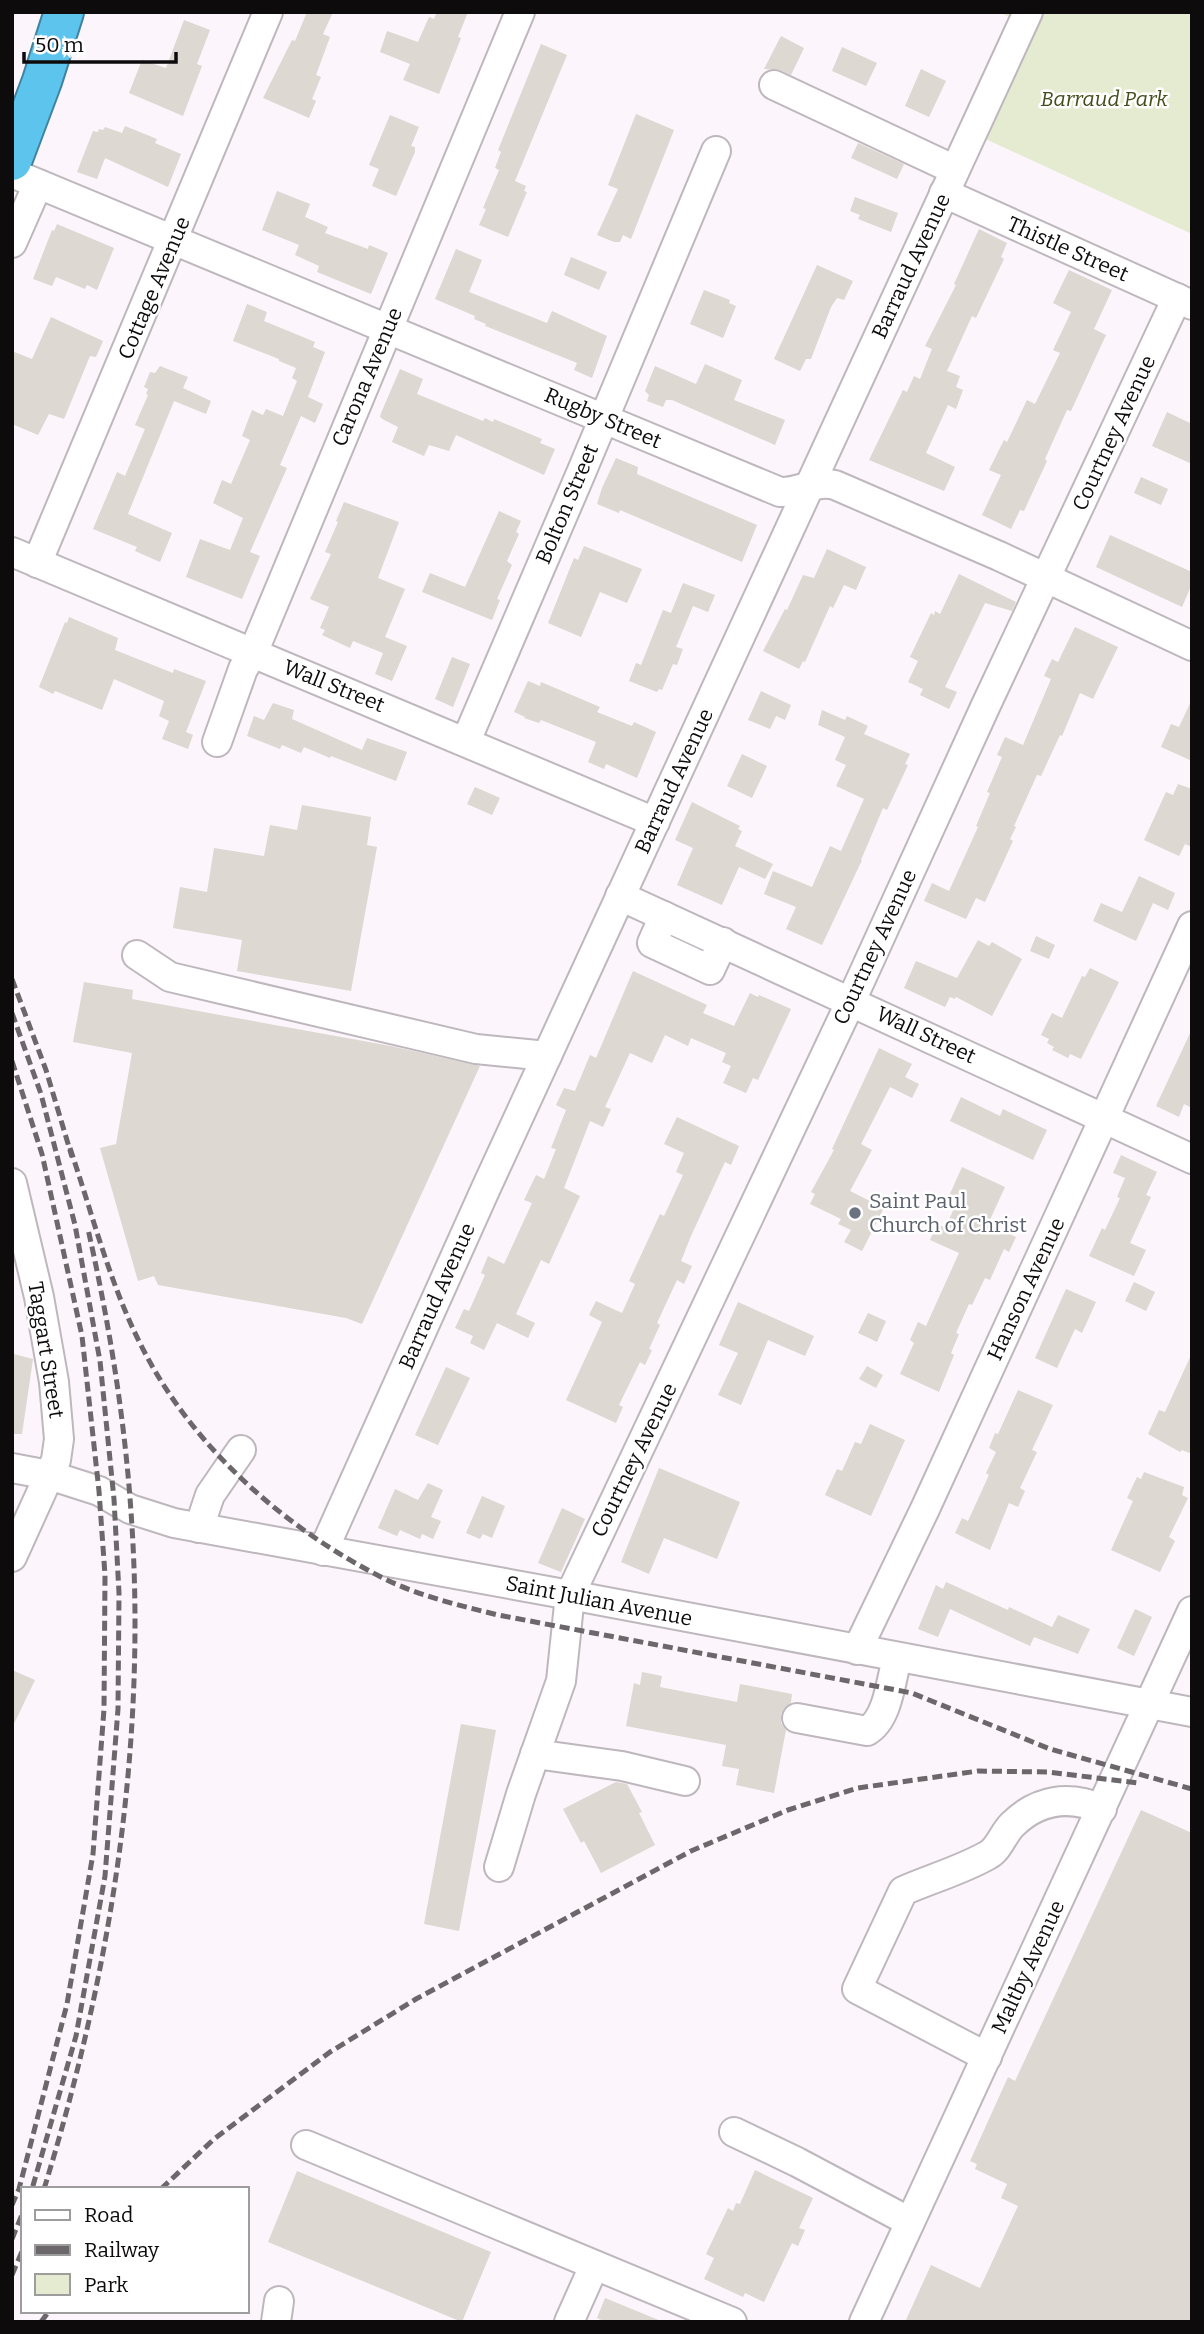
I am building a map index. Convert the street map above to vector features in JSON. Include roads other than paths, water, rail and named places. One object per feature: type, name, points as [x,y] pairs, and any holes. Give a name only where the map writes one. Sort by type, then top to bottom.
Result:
[{"type":"highway","points":[[12,86],[36,12]]},
{"type":"highway","points":[[21,173],[42,81],[64,12]]},
{"type":"street","name":"Cottage Avenue","points":[[25,557],[174,240],[268,12]]},
{"type":"street","name":"Carona Avenue","points":[[217,742],[243,669],[253,653],[520,12]]},
{"type":"street","name":"Barraud Avenue","points":[[323,1551],[547,1056],[1028,12]]},
{"type":"street","name":"Thistle Street","points":[[774,85],[950,181],[1184,301]]},
{"type":"street","name":"Bolton Street","points":[[466,741],[716,150]]},
{"type":"street","name":"Rugby Street","points":[[21,173],[174,240],[780,492],[792,493],[810,484],[825,482],[835,485],[1192,646]]},
{"type":"street","points":[[12,243],[21,173]]},
{"type":"street","name":"Courtney Avenue","points":[[499,1867],[561,1681],[570,1595],[851,1001],[1045,578],[1184,301]]},
{"type":"street","name":"Wall Street","points":[[25,557],[655,822]]},
{"type":"street","name":"Wall Street","points":[[621,896],[1192,1159]]},
{"type":"street","name":"Hanson Avenue","points":[[857,1650],[1192,926]]},
{"type":"street","points":[[137,955],[170,977],[476,1049],[547,1056]]},
{"type":"street","name":"Taggart Street","points":[[12,1183],[18,1231],[39,1297],[54,1382],[59,1440],[56,1460],[49,1475]]},
{"type":"street","points":[[199,1528],[210,1495],[241,1450]]},
{"type":"street","name":"Saint Julian Avenue","points":[[12,1468],[49,1475],[99,1491],[130,1508],[174,1523],[1192,1712]]},
{"type":"street","points":[[12,1557],[49,1475]]},
{"type":"street","name":"Maltby Avenue","points":[[864,2322],[1192,1611]]},
{"type":"street","points":[[797,1718],[867,1731],[873,1728],[884,1709],[897,1658]]},
{"type":"street","points":[[535,1754],[622,1766],[685,1781]]},
{"type":"street","points":[[987,2057],[857,1989],[902,1891],[991,1854],[1012,1825],[1034,1808],[1066,1799],[1101,1809]]},
{"type":"street","points":[[734,2133],[797,2162],[910,2222]]},
{"type":"street","points":[[306,2145],[732,2322]]},
{"type":"street","points":[[569,2322],[594,2266]]},
{"type":"railway","points":[[12,979],[46,1070],[72,1157]]},
{"type":"railway","points":[[12,1013],[41,1094],[75,1225],[100,1361],[114,1499],[119,1593],[118,1709],[105,1876],[76,2036],[33,2187]]},
{"type":"railway","points":[[12,1061],[42,1154],[82,1336],[105,1575],[104,1709],[93,1854],[67,2004],[19,2189],[12,2205]]},
{"type":"railway","points":[[70,1148],[122,1304],[145,1353],[166,1388],[190,1422],[246,1483],[311,1535],[345,1557],[409,1590],[498,1615],[912,1693],[1050,1749],[1192,1789]]},
{"type":"railway","points":[[45,2187],[88,2027],[105,1945],[128,1778],[133,1695],[135,1611],[126,1452],[110,1340],[88,1229]]},
{"type":"railway","points":[[163,2187],[214,2139],[330,2052],[416,1999],[691,1851],[788,1810],[858,1788],[978,1771],[1048,1772],[1138,1783]]},
{"type":"railway","points":[[12,2239],[21,2217]]},
{"type":"railway","points":[[12,2275],[21,2254]]},
{"type":"railway","points":[[41,2322],[48,2313]]},
{"type":"place","name":"Saint Paul Church of Christ","points":[[855,1213]]},
{"type":"park label","name":"Barraud Park","points":[[1104,99]]}]
